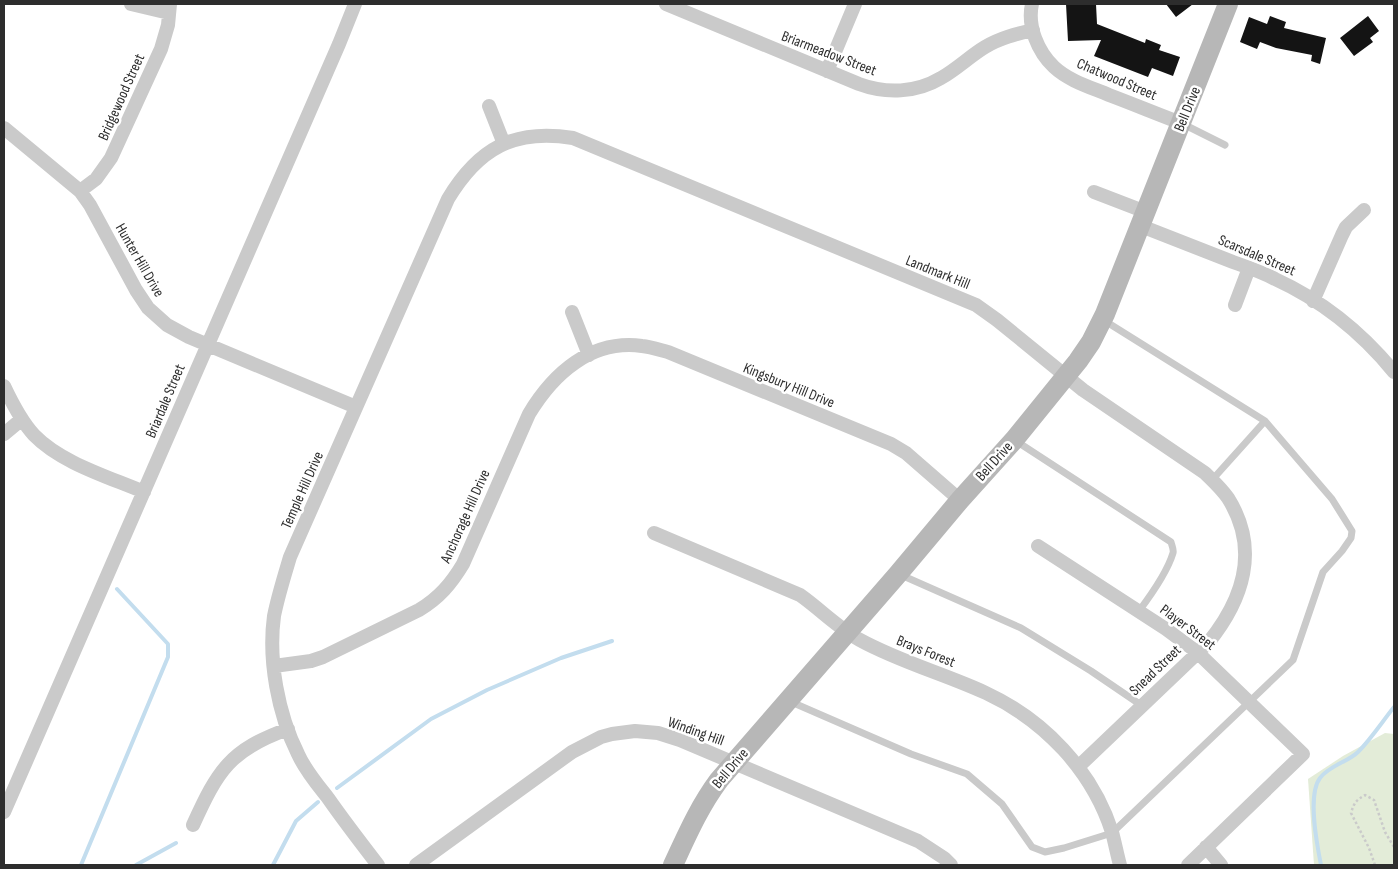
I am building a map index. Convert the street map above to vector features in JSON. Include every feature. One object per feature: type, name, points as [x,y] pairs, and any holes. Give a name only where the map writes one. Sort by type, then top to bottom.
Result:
[{"type":"street","points":[[131,4],[170,8]]},
{"type":"street","name":"Briardale Street","points":[[4,812],[355,4]]},
{"type":"street","points":[[828,71],[856,4]]},
{"type":"street","name":"Chatwood Street","points":[[1032,4],[1033,30],[1043,54],[1054,67],[1074,81],[1181,123]]},
{"type":"street","name":"Bell Drive","points":[[673,865],[705,798],[787,700],[1014,440],[1078,361],[1091,342],[1143,219],[1228,4]]},
{"type":"street","name":"Briarmeadow Street","points":[[674,5],[828,71],[869,87],[887,91],[906,90],[924,86],[941,78],[990,44],[1033,30]]},
{"type":"street","name":"Bridgewood Street","points":[[80,191],[96,178],[111,158],[161,49],[170,8]]},
{"type":"street","points":[[489,106],[504,144]]},
{"type":"street","name":"Hunter Hill Drive","points":[[4,128],[80,191],[90,205],[136,290],[148,308],[167,325],[207,344],[356,407]]},
{"type":"street","name":"Landmark Hill","points":[[504,144],[522,138],[538,136],[573,138],[976,305],[997,320],[1065,377],[1205,472],[1228,498],[1242,530],[1245,564],[1240,586]]},
{"type":"street","name":"Temple Hill Drive","points":[[378,865],[297,753],[276,692],[273,645],[274,617],[281,584],[290,557],[448,199],[460,179],[476,162],[490,151],[504,144]]},
{"type":"street","name":"Scarsdale Street","points":[[1094,192],[1143,219],[1275,278],[1313,301],[1356,331],[1394,372]]},
{"type":"street","points":[[1313,301],[1346,227],[1364,210]]},
{"type":"street","points":[[1235,305],[1249,268]]},
{"type":"street","points":[[572,312],[589,355]]},
{"type":"street","name":"Kingsbury Hill Drive","points":[[589,355],[605,349],[629,346],[642,346],[668,352],[891,444],[906,453],[960,500]]},
{"type":"street","name":"Anchorage Hill Drive","points":[[274,666],[311,661],[324,657],[419,610],[433,601],[452,582],[463,564],[528,414],[549,384],[571,364],[589,355]]},
{"type":"street","points":[[4,386],[22,419],[34,435],[50,448],[69,460],[144,492]]},
{"type":"street","points":[[4,434],[22,419]]},
{"type":"street","name":"Brays Forest","points":[[654,534],[800,595],[859,640],[986,694],[1018,711],[1056,741],[1078,767],[1096,798],[1112,833],[1120,865]]},
{"type":"street","name":"Player Street","points":[[1038,546],[1139,611],[1197,652],[1302,754],[1206,847]]},
{"type":"street","name":"Snead Street","points":[[1078,767],[1208,643],[1223,623],[1235,601],[1240,586]]},
{"type":"street","points":[[193,825],[208,792],[223,769],[236,755],[268,737],[288,730]]},
{"type":"street","name":"Winding Hill","points":[[416,865],[572,752],[601,737],[624,732],[658,733],[680,740],[918,842],[944,858],[951,865]]},
{"type":"street","points":[[1188,865],[1206,847],[1221,865]]},
{"type":"lane","points":[[1181,123],[1226,145]]},
{"type":"lane","points":[[787,700],[911,754],[967,774],[1002,804],[1032,847],[1045,852],[1112,833],[1293,660],[1322,572],[1342,551],[1351,538],[1352,530],[1332,499],[1265,422],[1102,319]]},
{"type":"lane","points":[[1212,480],[1265,422]]},
{"type":"lane","points":[[1014,440],[1171,542],[1174,552],[1157,586],[1139,611]]},
{"type":"lane","points":[[898,574],[1021,628],[1142,705]]},
{"type":"path","points":[[1376,865],[1351,813],[1354,803],[1359,798],[1365,795],[1374,800],[1394,847]]},
{"type":"green space","points":[[1385,733],[1394,734],[1394,865],[1314,865],[1308,779],[1343,756]]},
{"type":"building","points":[[1066,4],[1096,4],[1097,24],[1145,43],[1146,39],[1161,45],[1159,50],[1180,57],[1173,76],[1152,68],[1148,77],[1094,56],[1101,40],[1068,41]]},
{"type":"building","points":[[1166,4],[1193,4],[1176,17]]},
{"type":"building","points":[[1270,16],[1286,22],[1284,28],[1326,38],[1320,64],[1311,61],[1312,55],[1276,48],[1260,42],[1257,49],[1240,42],[1249,17],[1267,24]]},
{"type":"building","points":[[1368,16],[1379,31],[1370,38],[1373,42],[1354,56],[1340,38]]},
{"type":"waterway","points":[[81,865],[168,657],[168,644],[117,589]]},
{"type":"waterway","points":[[337,788],[431,719],[487,690],[561,658],[612,641]]},
{"type":"waterway","points":[[1321,865],[1314,820],[1316,786],[1324,774],[1358,752],[1394,707]]},
{"type":"waterway","points":[[273,865],[296,821],[318,802]]},
{"type":"waterway","points":[[136,865],[176,843]]}]
